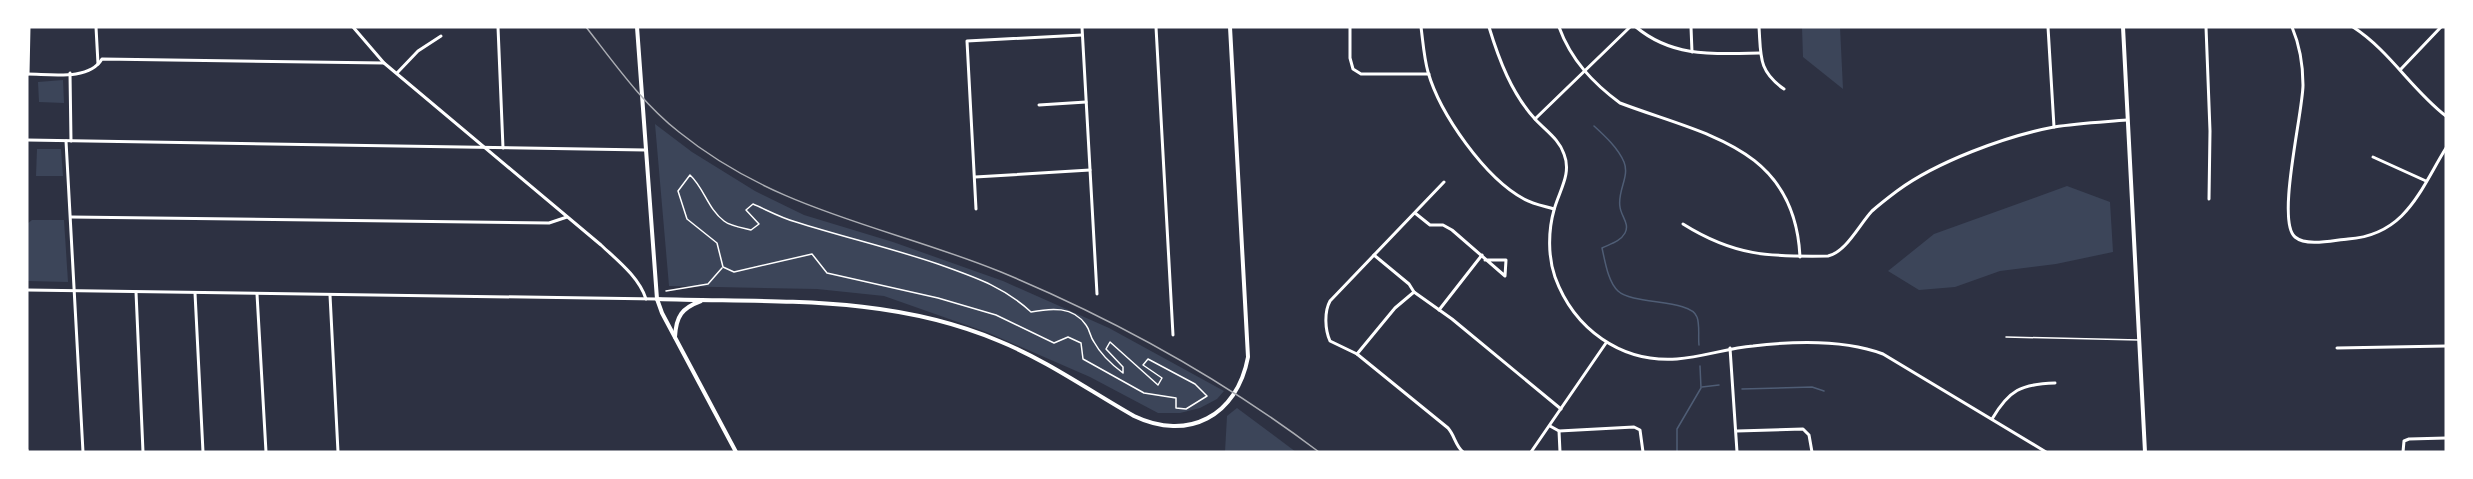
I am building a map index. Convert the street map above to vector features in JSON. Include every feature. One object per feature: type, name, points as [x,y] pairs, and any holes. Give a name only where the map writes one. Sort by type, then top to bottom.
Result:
[{"type":"main road","points":[[637,27],[657,299],[736,452]]},
{"type":"main road","points":[[657,299],[823,302],[906,312],[1000,341],[1134,416],[1155,425],[1182,426],[1200,422],[1216,413],[1238,389],[1244,378],[1249,346],[1230,27]]},
{"type":"main road","points":[[2123,27],[2145,452]]},
{"type":"main road","points":[[675,337],[676,320],[681,312],[688,306],[704,300]]},
{"type":"street","points":[[28,27],[28,74],[87,72],[98,66],[102,59],[384,63]]},
{"type":"street","points":[[96,27],[98,66]]},
{"type":"street","points":[[353,27],[384,63],[618,260],[643,290],[646,299]]},
{"type":"street","points":[[498,27],[503,148]]},
{"type":"street","points":[[1082,27],[1097,294]]},
{"type":"street","points":[[1156,27],[1173,335]]},
{"type":"street","points":[[1350,27],[1350,58],[1353,69],[1360,74],[1429,74]]},
{"type":"street","points":[[1421,27],[1429,74],[1439,100],[1457,131],[1504,185],[1532,203],[1554,209]]},
{"type":"street","points":[[1489,27],[1496,51],[1514,89],[1535,119],[1559,142],[1567,162],[1565,182],[1554,209],[1550,239],[1555,277],[1573,312],[1588,329],[1606,343],[1630,353],[1662,359],[1692,357],[1730,348],[1770,344],[1856,345],[1883,354],[2046,452]]},
{"type":"street","points":[[1559,27],[1569,50],[1584,71],[1599,87],[1620,103],[1734,145],[1760,164],[1774,180],[1790,205],[1799,235],[1800,256]]},
{"type":"street","points":[[1535,119],[1629,27]]},
{"type":"street","points":[[1636,27],[1657,41],[1692,53],[1760,53]]},
{"type":"street","points":[[1691,27],[1692,53]]},
{"type":"street","points":[[1759,27],[1762,66],[1767,75],[1784,89]]},
{"type":"street","points":[[2048,27],[2054,127]]},
{"type":"street","points":[[2206,27],[2210,131],[2209,199]]},
{"type":"street","points":[[2292,27],[2299,44],[2303,70],[2302,104],[2288,205],[2289,228],[2296,238],[2307,242],[2354,239],[2387,228],[2398,221],[2412,205],[2446,148]]},
{"type":"street","points":[[2353,27],[2370,38],[2446,116]]},
{"type":"street","points":[[2401,69],[2441,27]]},
{"type":"street","points":[[976,209],[967,41],[1082,35]]},
{"type":"street","points":[[397,73],[418,51],[441,36]]},
{"type":"street","points":[[70,73],[71,141]]},
{"type":"street","points":[[1039,105],[1086,102]]},
{"type":"street","points":[[1683,224],[1707,238],[1744,252],[1800,256],[1836,254],[1844,248],[1873,211],[1912,180],[1973,151],[2054,127],[2128,120]]},
{"type":"street","points":[[27,140],[645,150]]},
{"type":"street","points":[[66,141],[83,452]]},
{"type":"street","points":[[2373,157],[2426,181]]},
{"type":"street","points":[[975,177],[1090,170]]},
{"type":"street","points":[[1444,183],[1327,306],[1328,335],[1330,341],[1357,354],[1448,429],[1456,437],[1457,445],[1462,452]]},
{"type":"street","points":[[1415,213],[1430,225],[1443,225],[1452,230],[1482,255],[1485,260],[1488,263],[1505,276],[1506,260],[1485,260]]},
{"type":"street","points":[[71,217],[549,223],[567,217]]},
{"type":"street","points":[[1374,255],[1414,292],[1561,409]]},
{"type":"street","points":[[1439,310],[1482,255]]},
{"type":"street","points":[[27,290],[657,299]]},
{"type":"street","points":[[136,292],[144,452]]},
{"type":"street","points":[[1357,354],[1395,308],[1414,292]]},
{"type":"street","points":[[195,293],[203,452]]},
{"type":"street","points":[[257,294],[266,452]]},
{"type":"street","points":[[330,295],[338,452]]},
{"type":"street","points":[[1532,452],[1606,343]]},
{"type":"street","points":[[2337,348],[2446,346]]},
{"type":"street","points":[[1730,348],[1737,452]]},
{"type":"street","points":[[1992,419],[2008,396],[2020,387],[2035,383],[2055,382]]},
{"type":"street","points":[[1550,426],[1559,431],[1634,427],[1640,430],[1643,452]]},
{"type":"street","points":[[1737,431],[1803,429],[1809,435],[1812,452]]},
{"type":"street","points":[[1559,431],[1560,452]]},
{"type":"street","points":[[2403,452],[2404,441],[2446,438]]},
{"type":"lane","points":[[2006,337],[2140,340]]},
{"type":"path","points":[[690,175],[700,184],[707,200],[725,222],[751,230],[759,224],[746,210],[753,204],[793,222],[884,246],[998,286],[1014,296],[1031,312],[1052,308],[1072,312],[1086,325],[1092,341],[1107,360],[1123,373],[1123,367],[1106,349],[1110,342],[1158,385],[1162,378],[1143,364],[1148,359],[1195,384],[1207,396],[1186,409],[1176,408],[1176,398],[1144,393],[1083,359],[1081,343],[1068,337],[1054,343],[996,315],[938,298],[827,273],[812,254],[734,272],[723,267],[717,243],[687,219],[678,191],[690,175]]},
{"type":"path","points":[[666,291],[708,284],[723,267]]},
{"type":"shaded area","points":[[1802,27],[1840,27],[1843,89],[1803,57]]},
{"type":"shaded area","points":[[63,80],[64,103],[39,102],[38,82]]},
{"type":"shaded area","points":[[655,124],[692,152],[755,191],[804,215],[893,242],[1003,281],[1109,328],[1224,391],[1217,399],[1200,408],[1180,413],[1158,413],[1090,377],[989,333],[884,296],[817,289],[669,286]]},
{"type":"shaded area","points":[[37,149],[61,149],[63,176],[36,176]]},
{"type":"shaded area","points":[[2067,186],[2110,202],[2113,252],[2056,264],[2000,271],[1955,287],[1919,290],[1888,271],[1934,234]]},
{"type":"shaded area","points":[[32,220],[64,220],[68,282],[27,281],[27,224]]},
{"type":"shaded area","points":[[1237,408],[1296,452],[1225,452],[1227,416]]},
{"type":"waterway","points":[[1594,126],[1615,147],[1625,168],[1620,201],[1626,230],[1620,239],[1602,248],[1612,282],[1618,291],[1625,295],[1684,307],[1692,311],[1698,320],[1699,345]]},
{"type":"waterway","points":[[1677,452],[1677,429],[1701,388],[1700,366]]},
{"type":"waterway","points":[[1702,387],[1719,385]]},
{"type":"waterway","points":[[1742,389],[1812,387],[1824,391]]},
{"type":"railway","points":[[586,27],[653,109],[679,132],[717,159],[755,181],[795,199],[1001,272],[1085,310],[1205,375],[1244,399],[1319,452]]}]
